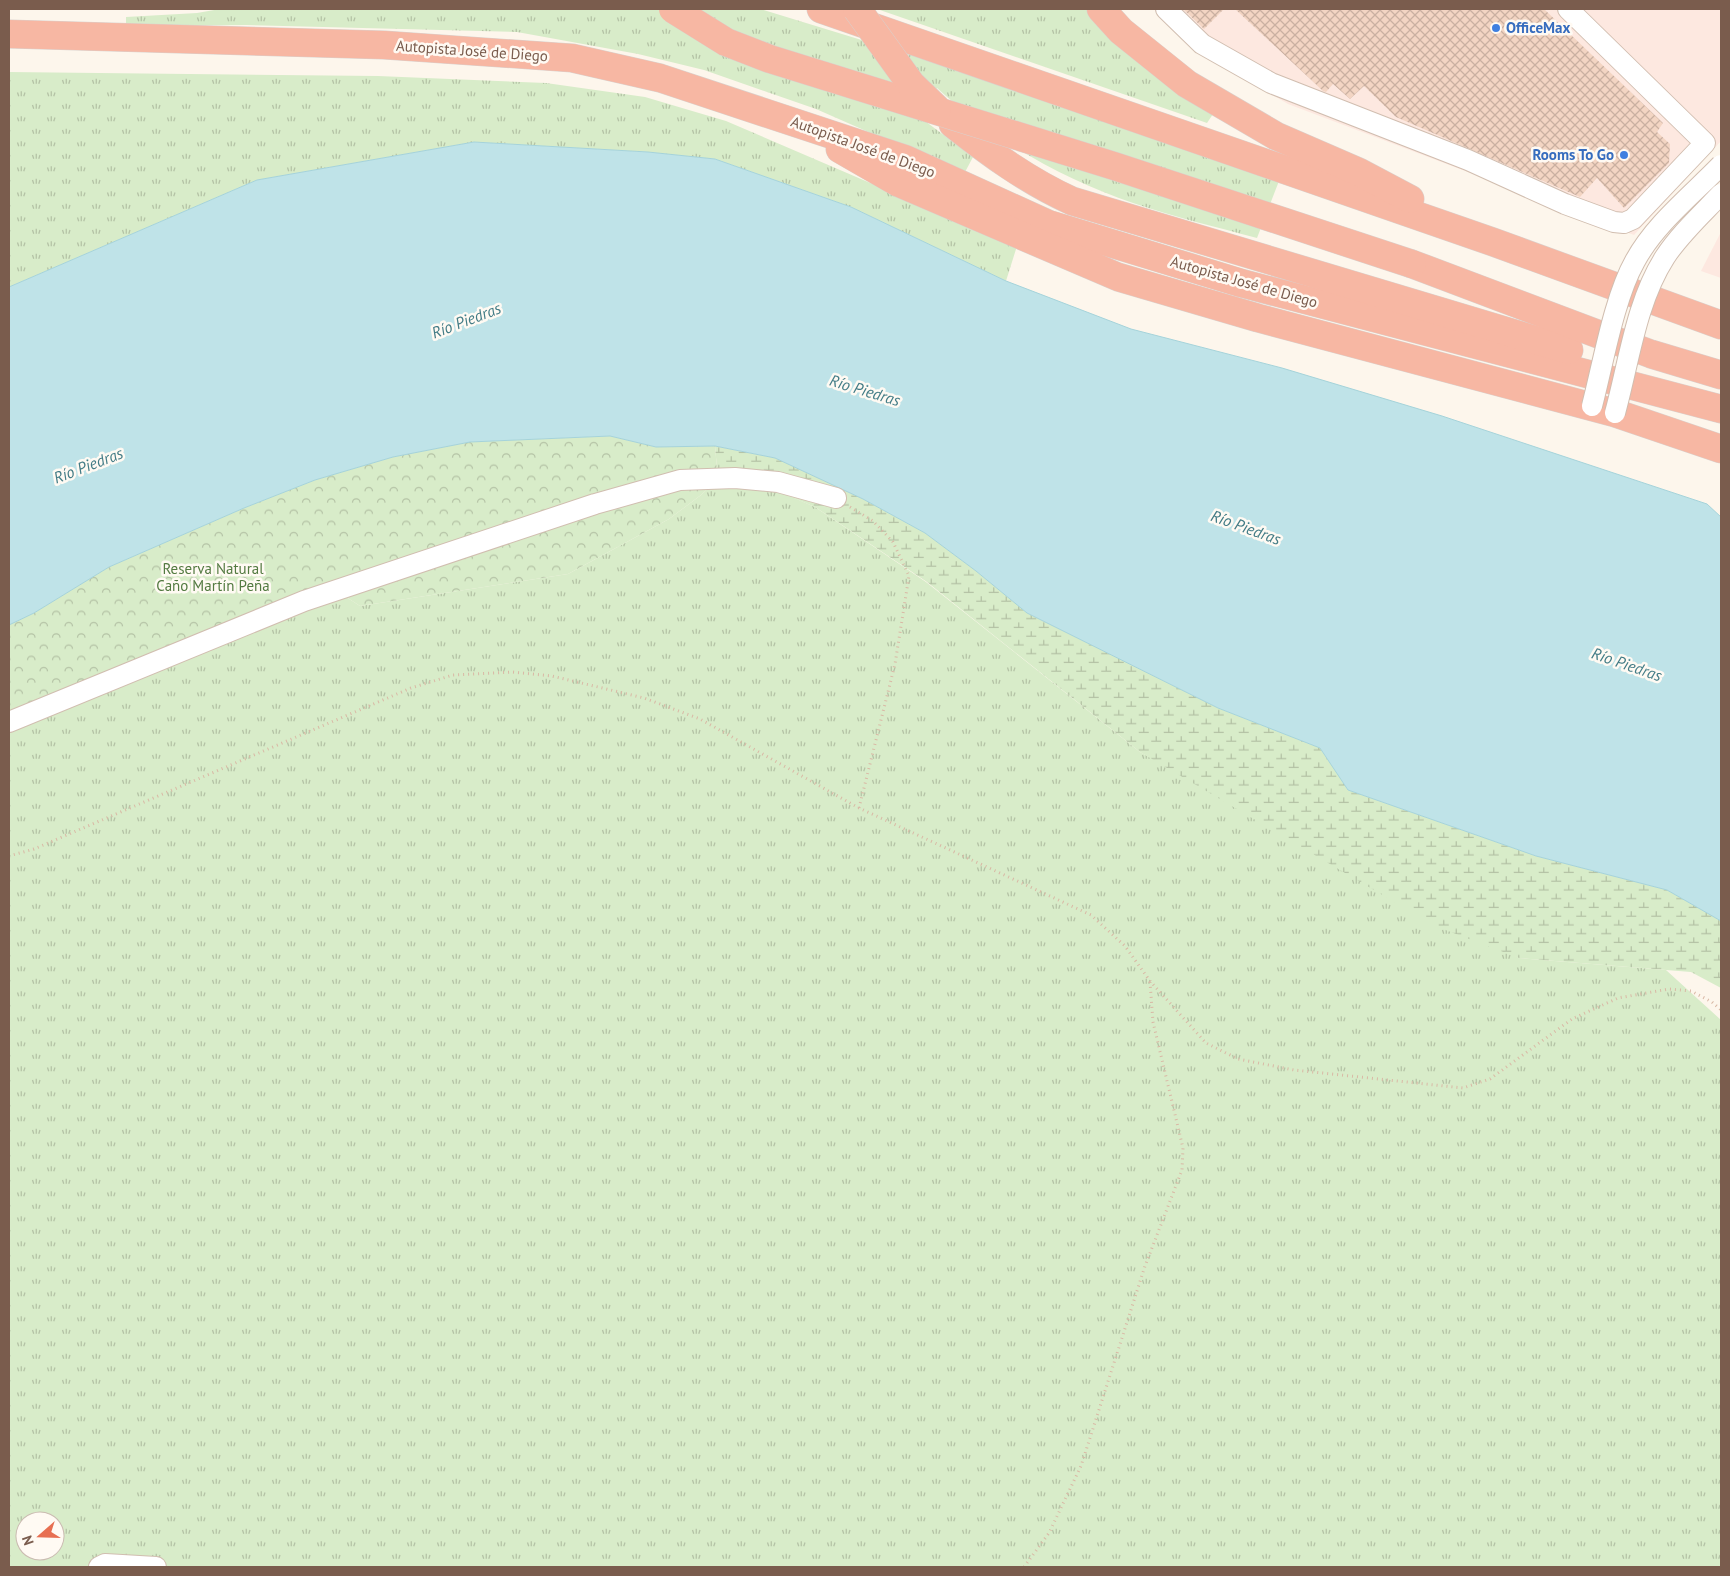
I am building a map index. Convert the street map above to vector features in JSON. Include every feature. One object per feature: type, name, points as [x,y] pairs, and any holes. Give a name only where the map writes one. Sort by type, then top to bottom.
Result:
[{"type":"highway","points":[[673,9],[726,42],[770,59],[1114,166],[1412,264],[1651,354],[1721,375]]},
{"type":"highway","points":[[821,9],[1493,242],[1721,325]]},
{"type":"highway","points":[[857,9],[911,84],[953,124],[1004,164],[1043,188],[1072,201],[1577,352],[1678,396]]},
{"type":"highway","points":[[1102,9],[1121,31],[1187,84],[1276,136],[1360,172],[1493,242]]},
{"type":"highway","name":"Autopista José de Diego","points":[[9,34],[384,45],[572,58],[660,78],[792,120],[905,159],[1048,224],[1242,283],[1678,396],[1721,409]]},
{"type":"highway","points":[[792,120],[899,184],[1118,277],[1258,318],[1603,410],[1721,449]]},
{"type":"street","points":[[1166,9],[1202,44],[1270,83],[1468,160],[1565,204],[1614,222],[1624,223],[1633,219],[1705,144],[1568,9]]},
{"type":"street","points":[[1603,410],[1620,300],[1636,259],[1658,230],[1721,165]]},
{"type":"street","points":[[1603,410],[1653,281],[1671,250],[1721,194]]},
{"type":"street","points":[[9,722],[304,601],[578,510],[680,480],[735,478],[778,482],[836,498]]},
{"type":"street","points":[[99,1567],[105,1564],[156,1567]]},
{"type":"path","points":[[836,498],[873,521],[893,542],[906,564],[909,576],[895,664],[858,808]]},
{"type":"path","points":[[9,856],[43,846],[411,688],[453,675],[512,672],[552,676],[644,698],[700,719],[858,808],[1091,915],[1125,946],[1150,981],[1206,1043],[1238,1059],[1294,1070],[1463,1088],[1490,1079],[1572,1019],[1618,998],[1669,989],[1691,991],[1712,1002],[1721,1010]]},
{"type":"path","points":[[1024,1567],[1049,1533],[1081,1466],[1145,1266],[1182,1170],[1183,1148],[1152,1022],[1150,981]]},
{"type":"shaded area","points":[[1156,9],[1721,9],[1721,141],[1634,235],[1288,104],[1218,63]]},
{"type":"shaded area","points":[[1721,232],[1721,278],[1701,271]]},
{"type":"green space","points":[[220,9],[760,9],[1002,83],[1279,181],[1257,238],[1148,208],[1080,182],[1029,156],[1005,141],[937,88],[913,112],[973,157],[964,174],[816,109],[704,70],[638,54],[517,32],[246,25],[126,26],[126,17],[197,13]]},
{"type":"green space","points":[[877,9],[1088,9],[1213,114],[1207,123]]},
{"type":"green space","points":[[9,72],[378,76],[546,83],[645,97],[726,121],[1017,246],[1006,281],[851,207],[715,159],[648,152],[474,142],[257,180],[9,287]]},
{"type":"green space","name":"Reserva Natural Caño Martín Peña","points":[[610,436],[656,447],[715,446],[718,479],[701,495],[669,519],[568,574],[360,606],[337,591],[9,723],[9,625],[34,613],[109,567],[244,508],[315,480],[393,457],[470,442]]},
{"type":"green space","points":[[715,446],[775,458],[863,499],[925,533],[976,571],[1027,613],[1218,708],[1320,748],[1348,790],[1536,856],[1667,890],[1721,921],[1721,988],[1691,972],[1519,958],[1435,926],[1140,752],[927,582],[815,507],[770,488],[718,479]]},
{"type":"green space","points":[[718,479],[771,488],[815,507],[926,582],[1140,752],[1519,958],[1666,970],[1721,1020],[1721,1567],[9,1567],[9,723],[337,591],[360,606],[568,574],[669,519],[701,495]]},
{"type":"water","name":"Río Piedras","points":[[474,142],[648,152],[715,159],[851,207],[1006,281],[1131,329],[1282,368],[1442,416],[1707,504],[1721,517],[1721,921],[1667,890],[1536,856],[1348,790],[1320,748],[1218,708],[1027,613],[976,571],[925,533],[863,499],[775,458],[715,446],[656,447],[610,436],[470,442],[393,457],[315,480],[244,508],[109,567],[34,613],[9,625],[9,287],[257,180]]},
{"type":"building","points":[[1183,9],[1224,9],[1204,29]]},
{"type":"building","points":[[1235,9],[1544,9],[1663,123],[1657,132],[1670,144],[1669,163],[1624,208],[1597,178],[1580,197],[1396,117],[1364,86],[1350,99],[1333,84],[1326,92],[1323,91]]},
{"type":"place","name":"OfficeMax","points":[[1496,28]]},
{"type":"place","name":"Rooms To Go","points":[[1624,155]]}]
